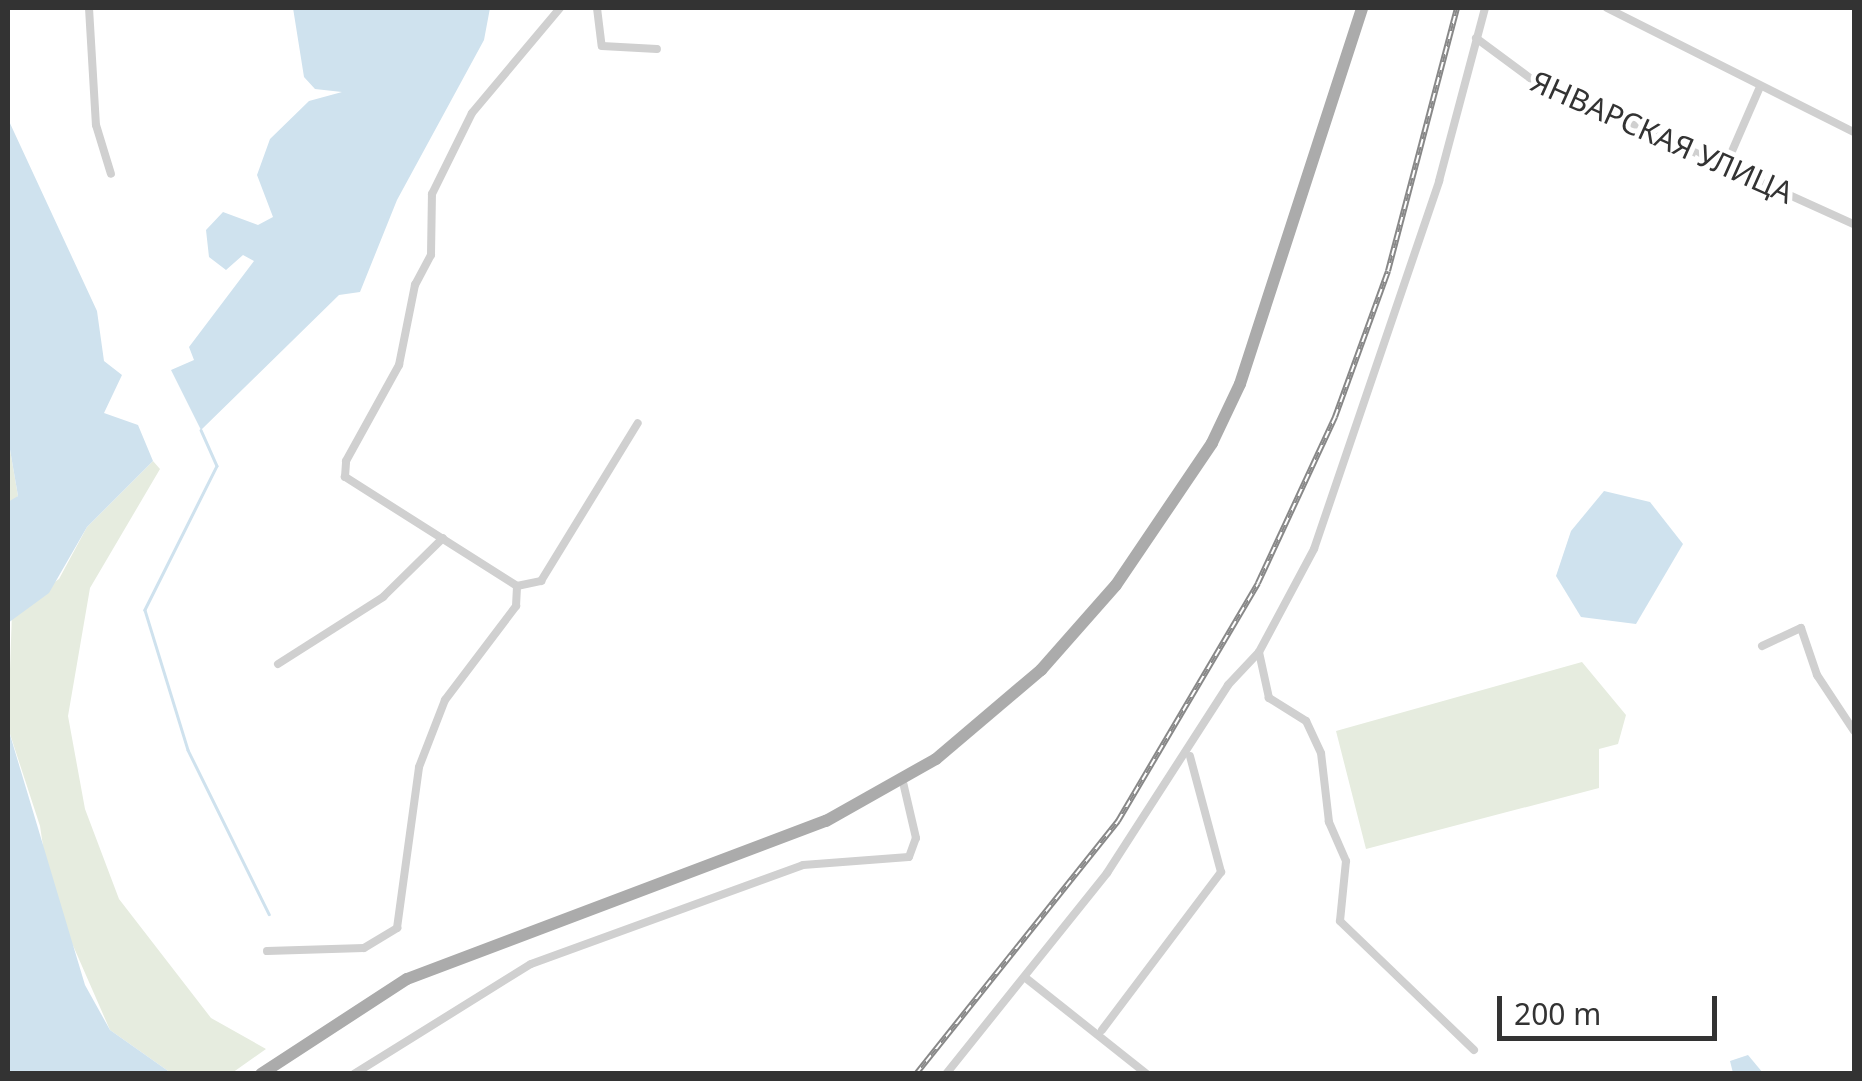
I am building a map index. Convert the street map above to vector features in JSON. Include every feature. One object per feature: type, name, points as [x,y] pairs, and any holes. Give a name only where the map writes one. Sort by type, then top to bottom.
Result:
[{"type":"main road","points":[[260,1074],[299,1045],[406,979],[746,854],[902,778],[1041,670],[1180,498],[1240,384],[1362,8]]},
{"type":"street","points":[[89,8],[96,126],[111,174]]},
{"type":"street","points":[[560,8],[472,114],[432,194],[431,255],[415,284],[399,366],[346,461],[345,477],[517,586],[541,581],[638,423]]},
{"type":"street","points":[[598,8],[602,46],[657,50]]},
{"type":"street","points":[[946,1074],[1027,978],[1190,756],[1228,685],[1260,652],[1314,549],[1439,181],[1485,8]]},
{"type":"street","points":[[1607,8],[1759,89],[1854,132]]},
{"type":"street","name":"ЯНВАРСКАЯ УЛИЦА","points":[[1476,38],[1530,78],[1854,224]]},
{"type":"street","points":[[1726,164],[1759,89]]},
{"type":"street","points":[[278,664],[383,597],[442,538]]},
{"type":"street","points":[[267,950],[364,948],[397,928],[419,767],[446,700],[509,618],[517,586]]},
{"type":"street","points":[[1762,646],[1801,628],[1817,676],[1854,732]]},
{"type":"street","points":[[1260,652],[1269,698],[1314,729],[1348,878],[1340,921],[1474,1050]]},
{"type":"street","points":[[1102,1030],[1221,872],[1190,756]]},
{"type":"street","points":[[354,1074],[531,964],[803,865],[909,857],[916,838],[902,778]]},
{"type":"street","points":[[1027,978],[1102,1030],[1148,1074]]},
{"type":"shaded area","points":[[8,438],[18,496],[9,504],[8,502]]},
{"type":"shaded area","points":[[153,461],[160,469],[90,588],[68,716],[85,809],[119,899],[211,1018],[266,1049],[232,1073],[171,1073],[110,1030],[50,893],[40,826],[8,728],[12,611],[59,579],[87,527]]},
{"type":"shaded area","points":[[1582,662],[1626,715],[1618,744],[1599,749],[1599,788],[1366,849],[1336,731]]},
{"type":"water","points":[[293,8],[490,8],[484,40],[397,200],[360,292],[339,295],[201,430],[171,370],[194,360],[189,347],[254,261],[243,255],[226,270],[209,257],[206,230],[223,212],[258,225],[273,217],[257,175],[270,139],[309,101],[342,92],[315,89],[304,77]]},
{"type":"water","points":[[8,119],[97,311],[104,361],[122,375],[104,413],[138,425],[153,461],[87,527],[49,593],[8,623],[8,502],[18,496],[8,438]]},
{"type":"water","points":[[1604,491],[1650,502],[1683,544],[1636,624],[1581,617],[1556,576],[1571,531]]},
{"type":"water","points":[[8,728],[85,985],[110,1030],[171,1073],[8,1073]]},
{"type":"water","points":[[1748,1055],[1763,1073],[1733,1073],[1730,1061]]},
{"type":"waterway","points":[[201,430],[217,466],[145,610],[188,750],[269,914]]},
{"type":"railway","points":[[916,1074],[1118,821],[1258,583],[1335,417],[1388,271],[1457,8]]}]
